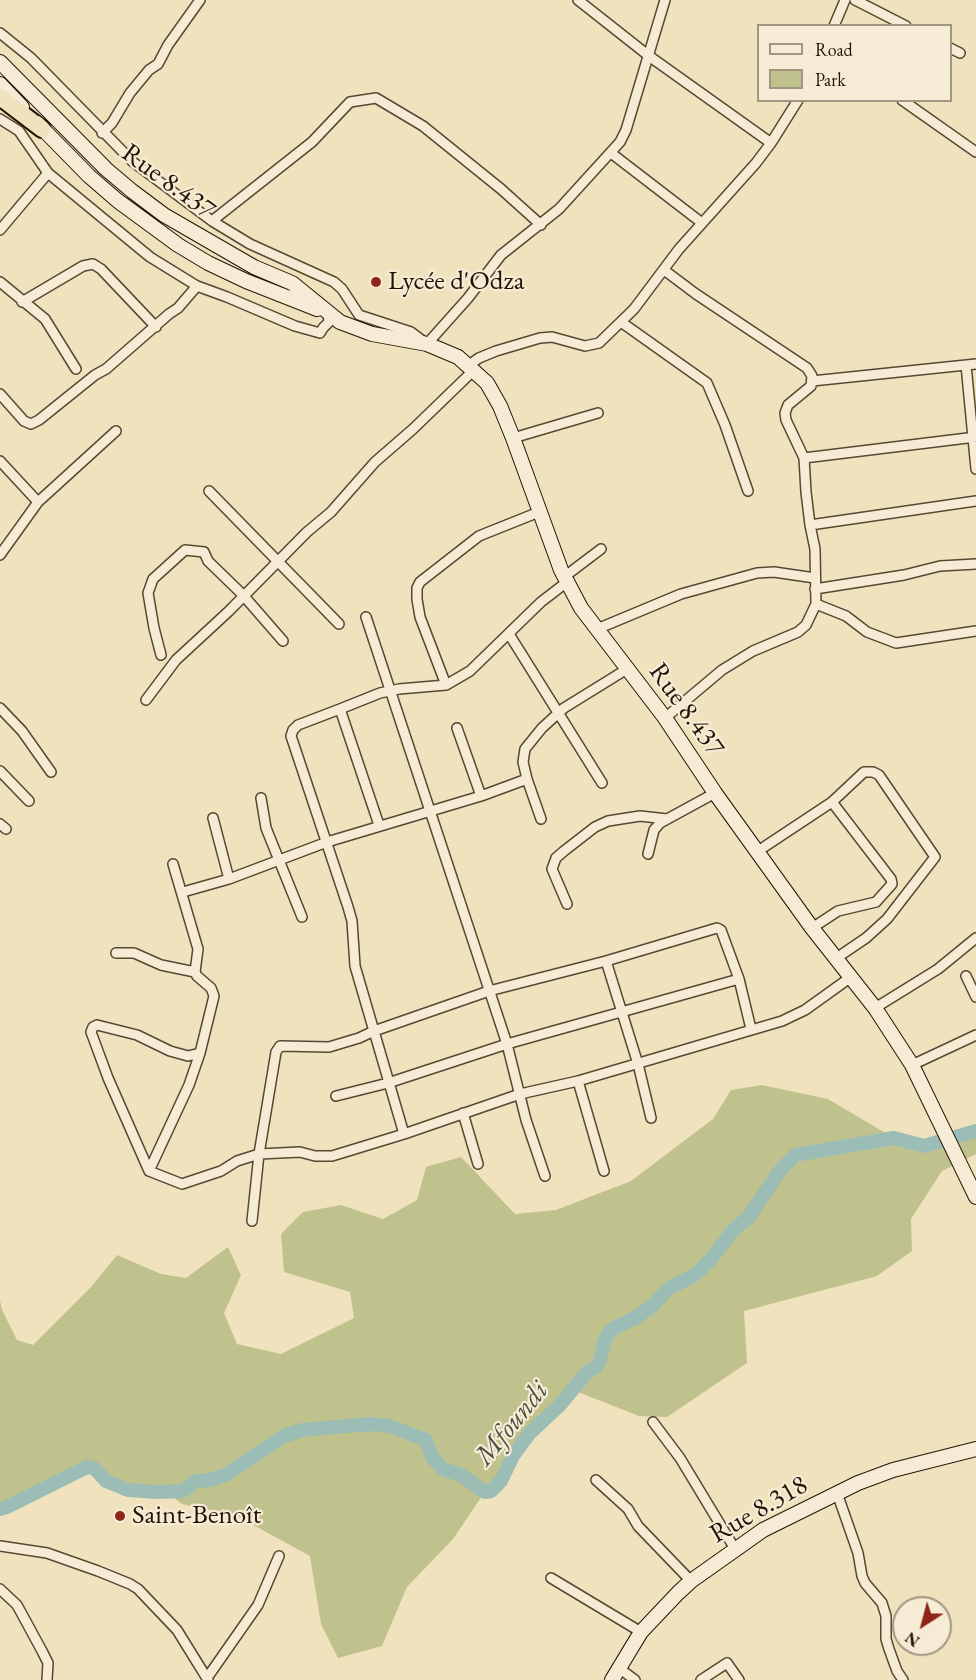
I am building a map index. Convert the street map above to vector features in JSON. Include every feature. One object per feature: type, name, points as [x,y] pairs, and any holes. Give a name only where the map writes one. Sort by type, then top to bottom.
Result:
[{"type":"highway","points":[[0,88],[42,129]]},
{"type":"main road","name":"Rue 8.437","points":[[0,62],[82,146],[132,191],[202,238],[254,267],[292,283],[340,322],[372,334],[427,344],[458,357],[487,383],[494,393],[513,438],[539,512],[566,579],[581,608],[665,718],[715,793],[812,928],[875,1008],[912,1065],[976,1197]]},
{"type":"main road","name":"Rue 8.437","points":[[42,129],[118,201],[178,245],[208,263],[328,313]]},
{"type":"main road","name":"Rue 8.318","points":[[616,1674],[641,1632],[691,1581],[763,1530],[837,1493],[893,1470],[975,1452]]},
{"type":"street","points":[[102,133],[112,123],[130,93],[149,70],[158,64],[168,45],[201,0]]},
{"type":"street","points":[[578,0],[649,56],[771,143]]},
{"type":"street","points":[[0,33],[31,58],[102,133],[133,162],[212,221],[250,244],[334,282],[342,289],[359,315],[411,332],[427,344],[468,298],[501,255],[560,208],[620,142],[626,130],[665,0]]},
{"type":"street","points":[[835,24],[845,0]]},
{"type":"street","points":[[855,0],[902,24]]},
{"type":"street","points":[[952,49],[960,53]]},
{"type":"street","points":[[212,221],[312,142],[350,102],[376,98],[423,126],[501,189],[541,225]]},
{"type":"street","points":[[146,700],[176,660],[330,512],[375,462],[413,429],[479,358],[540,338],[552,337],[576,344],[599,343],[634,309],[702,223],[771,143],[797,102]]},
{"type":"street","points":[[905,102],[976,152]]},
{"type":"street","points":[[0,119],[19,132],[48,173],[150,257],[197,286],[295,326],[320,333],[329,322],[328,313]]},
{"type":"street","points":[[611,153],[702,223]]},
{"type":"street","points":[[0,230],[48,173]]},
{"type":"street","points":[[22,302],[83,266],[93,264],[101,269],[156,327]]},
{"type":"street","points":[[664,270],[807,369],[812,381],[811,386],[788,405],[785,413],[786,420],[804,458],[806,492],[815,549],[816,604],[806,625],[798,632],[741,658],[722,670],[665,718]]},
{"type":"street","points":[[0,282],[45,319],[76,369]]},
{"type":"street","points":[[0,394],[24,421],[30,424],[39,420],[156,327],[178,308],[197,286]]},
{"type":"street","points":[[621,322],[707,383],[725,425],[748,491]]},
{"type":"street","points":[[812,381],[971,364],[976,469]]},
{"type":"street","points":[[513,438],[598,413]]},
{"type":"street","points":[[0,555],[38,502],[116,431]]},
{"type":"street","points":[[804,458],[974,437]]},
{"type":"street","points":[[0,461],[38,502]]},
{"type":"street","points":[[209,491],[339,624]]},
{"type":"street","points":[[810,525],[976,501]]},
{"type":"street","points":[[446,685],[420,617],[417,588],[420,582],[479,536],[539,512]]},
{"type":"street","points":[[404,1134],[353,959],[352,921],[291,736],[293,730],[298,725],[389,691],[446,685],[470,671],[566,579],[601,549]]},
{"type":"street","points":[[161,655],[148,593],[153,579],[185,550],[204,552],[208,561],[243,595],[283,641]]},
{"type":"street","points":[[815,589],[904,575],[940,566],[976,564]]},
{"type":"street","points":[[597,629],[681,594],[757,573],[774,572],[815,578]]},
{"type":"street","points":[[816,604],[846,616],[867,632],[896,643],[976,631]]},
{"type":"street","points":[[366,617],[507,1044],[544,1176]]},
{"type":"street","points":[[509,634],[602,783]]},
{"type":"street","points":[[541,819],[523,762],[528,743],[559,712],[627,669]]},
{"type":"street","points":[[0,708],[21,731],[51,772]]},
{"type":"street","points":[[340,709],[379,825]]},
{"type":"street","points":[[457,728],[481,796]]},
{"type":"street","points":[[0,771],[29,801]]},
{"type":"street","points":[[758,851],[832,802],[864,772],[879,775],[935,857],[887,919],[866,938],[835,959]]},
{"type":"street","points":[[183,892],[230,879],[327,842],[481,796],[527,779]]},
{"type":"street","points":[[648,854],[654,830],[660,823],[715,793]]},
{"type":"street","points":[[261,798],[266,828],[302,917]]},
{"type":"street","points":[[812,928],[838,911],[876,903],[892,884],[891,879],[832,802]]},
{"type":"street","points":[[567,904],[552,869],[556,858],[564,850],[595,827],[608,821],[640,816],[667,819]]},
{"type":"street","points":[[213,818],[230,879]]},
{"type":"street","points":[[149,1171],[180,1107],[200,1053],[214,996],[211,988],[195,972],[198,949],[173,864]]},
{"type":"street","points":[[252,1221],[259,1154],[277,1048],[280,1046],[329,1047],[489,991],[606,961],[717,928],[721,930],[739,979],[751,1029]]},
{"type":"street","points":[[875,1008],[938,969],[976,938]]},
{"type":"street","points":[[116,953],[135,953],[161,965],[195,972]]},
{"type":"street","points":[[606,961],[638,1064],[651,1118]]},
{"type":"street","points":[[966,976],[976,997]]},
{"type":"street","points":[[200,1053],[188,1056],[170,1051],[137,1035],[97,1025],[91,1032],[108,1078],[149,1171],[182,1184],[259,1154],[300,1152],[315,1156],[332,1156],[520,1094],[638,1064],[794,1016],[851,977]]},
{"type":"street","points":[[336,1096],[388,1083],[507,1044],[739,979]]},
{"type":"street","points":[[912,1065],[976,1035]]},
{"type":"street","points":[[578,1081],[604,1171]]},
{"type":"street","points":[[463,1113],[478,1164]]},
{"type":"street","points":[[653,1422],[680,1458],[735,1549]]},
{"type":"street","points":[[596,1480],[628,1509],[638,1526],[691,1581]]},
{"type":"street","points":[[837,1493],[858,1553],[862,1576],[882,1603],[886,1616],[886,1639],[897,1671],[903,1680]]},
{"type":"street","points":[[0,1546],[47,1553],[98,1570],[138,1589],[177,1630],[207,1679],[258,1605],[279,1556]]},
{"type":"street","points":[[551,1578],[641,1632]]},
{"type":"street","points":[[0,1589],[16,1605],[42,1651],[48,1663],[47,1680]]},
{"type":"street","points":[[701,1680],[727,1664],[739,1680]]},
{"type":"street","points":[[616,1674],[635,1680]]},
{"type":"green space","points":[[762,1085],[828,1099],[894,1138],[924,1146],[976,1131],[976,1154],[942,1171],[911,1219],[912,1251],[877,1276],[744,1311],[747,1363],[667,1417],[639,1416],[573,1390],[529,1434],[513,1456],[501,1481],[491,1491],[484,1493],[453,1539],[407,1587],[382,1646],[338,1658],[321,1624],[310,1556],[235,1515],[182,1504],[165,1491],[128,1490],[106,1481],[94,1469],[87,1467],[0,1509],[0,1300],[2,1310],[17,1340],[33,1345],[92,1286],[117,1255],[161,1274],[186,1278],[228,1247],[241,1275],[224,1313],[237,1344],[281,1354],[354,1318],[350,1292],[284,1272],[281,1234],[303,1212],[341,1205],[383,1219],[417,1200],[426,1167],[461,1157],[515,1214],[556,1210],[631,1181],[713,1119],[731,1090]]},
{"type":"waterway","name":"Mfoundi","points":[[0,1509],[87,1467],[94,1468],[106,1481],[128,1490],[183,1491],[196,1481],[210,1480],[227,1474],[284,1436],[302,1430],[370,1424],[389,1426],[426,1440],[432,1457],[443,1469],[461,1475],[485,1492],[491,1491],[501,1481],[513,1456],[529,1434],[560,1405],[587,1372],[596,1367],[600,1361],[607,1335],[614,1328],[651,1307],[668,1289],[696,1274],[712,1258],[734,1229],[748,1218],[779,1172],[795,1155],[894,1138],[924,1146],[976,1131]]},
{"type":"place","name":"Lycée d'Odza","points":[[376,282]]},
{"type":"place","name":"Saint-Benoît","points":[[120,1516]]}]
